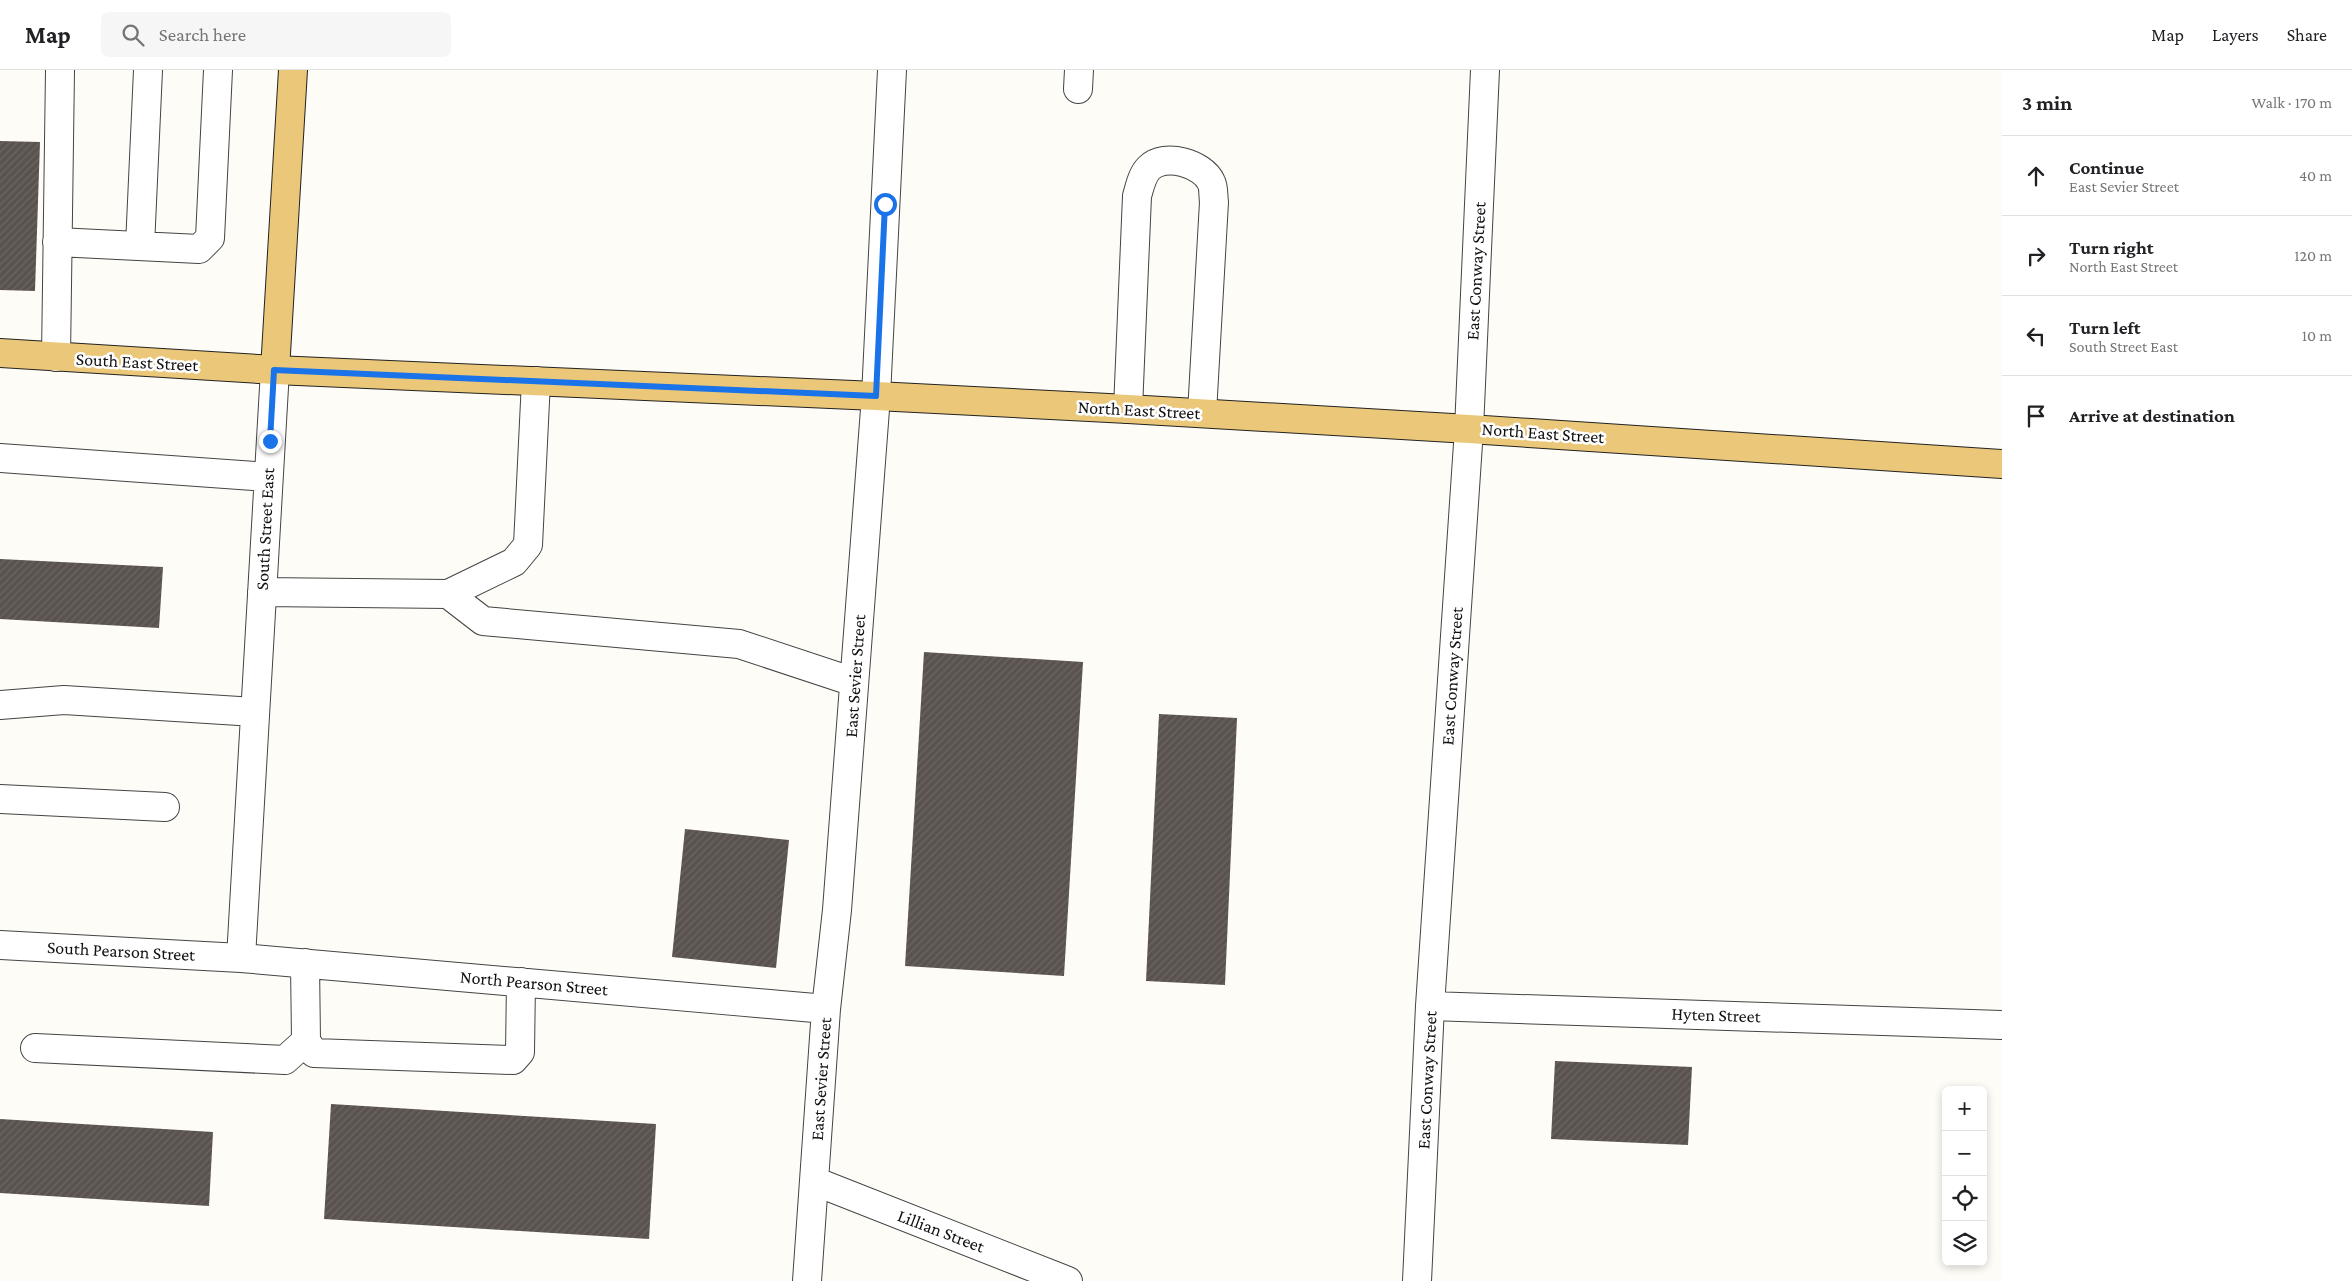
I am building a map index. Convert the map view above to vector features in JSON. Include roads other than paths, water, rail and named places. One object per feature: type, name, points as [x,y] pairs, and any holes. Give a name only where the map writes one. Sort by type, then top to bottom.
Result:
[{"type":"main road","name":"South Street East","points":[[274,370],[293,70]]},
{"type":"main road","name":"South East Street","points":[[0,353],[274,370]]},
{"type":"main road","name":"North East Street","points":[[274,370],[1128,409],[1469,428],[2002,464]]},
{"type":"street","points":[[56,357],[60,70]]},
{"type":"street","points":[[140,246],[148,70]]},
{"type":"street","points":[[57,242],[199,249],[210,238],[218,70]]},
{"type":"street","name":"East Sevier Street","points":[[808,1281],[826,1009],[837,910],[876,396],[892,70]]},
{"type":"street","name":"East Conway Street","points":[[1417,1281],[1430,1006],[1469,428],[1485,70]]},
{"type":"street","points":[[1128,409],[1137,196],[1143,175],[1151,166],[1166,161],[1184,162],[1201,171],[1212,183],[1214,202],[1202,414]]},
{"type":"street","name":"South Street East","points":[[242,958],[274,370]]},
{"type":"street","points":[[262,592],[448,594],[514,562],[528,544],[536,381]]},
{"type":"street","points":[[0,458],[268,477]]},
{"type":"street","points":[[448,594],[483,621],[739,644],[854,682]]},
{"type":"street","points":[[0,705],[64,700],[256,712]]},
{"type":"street","points":[[0,799],[166,807]]},
{"type":"street","name":"South Pearson Street","points":[[0,945],[242,958]]},
{"type":"street","name":"North Pearson Street","points":[[242,958],[826,1009]]},
{"type":"street","points":[[305,963],[306,1041],[314,1053],[513,1060],[520,1052],[521,982]]},
{"type":"street","name":"Hyten Street","points":[[1430,1006],[2002,1025]]},
{"type":"street","points":[[35,1048],[285,1060],[306,1041]]},
{"type":"street","name":"Lillian Street","points":[[814,1181],[1068,1281]]}]
